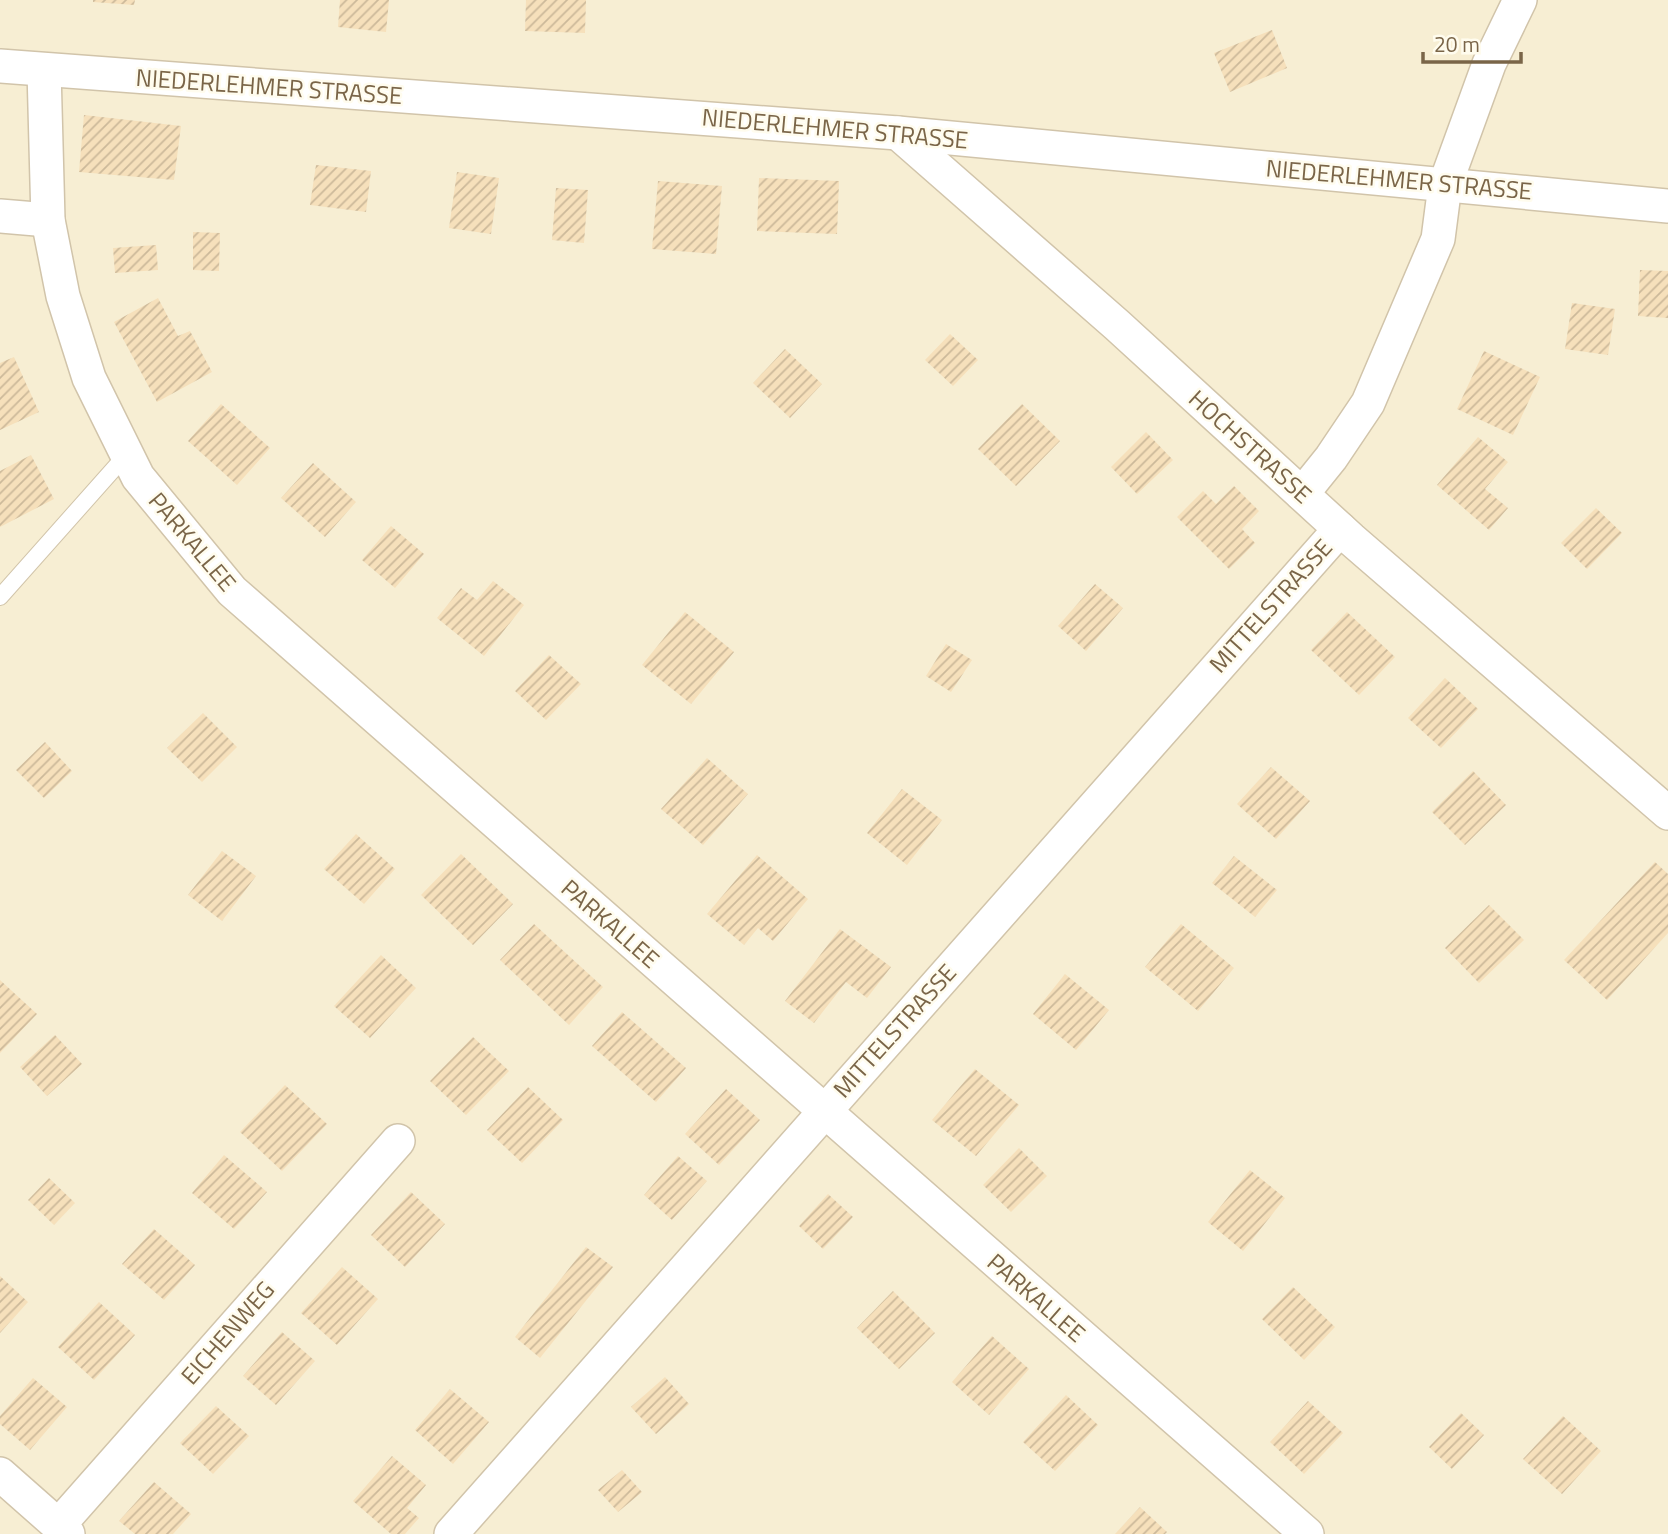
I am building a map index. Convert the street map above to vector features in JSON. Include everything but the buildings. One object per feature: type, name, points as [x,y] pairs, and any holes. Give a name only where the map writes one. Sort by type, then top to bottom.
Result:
[{"type":"street","points":[[1302,494],[1331,458],[1368,403],[1438,239],[1445,185],[1489,64],[1520,0]]},
{"type":"street","name":"NIEDERLEHMER STRASSE","points":[[0,66],[898,132],[1668,206]]},
{"type":"street","name":"PARKALLEE","points":[[44,71],[48,220],[62,296],[89,378],[138,477],[232,591],[1307,1534]]},
{"type":"street","name":"HOCHSTRASSE","points":[[898,132],[1107,316],[1340,528],[1668,813]]},
{"type":"street","points":[[0,216],[48,220]]},
{"type":"street","name":"MITTELSTRASSE","points":[[451,1534],[1340,528]]},
{"type":"street","name":"EICHENWEG","points":[[63,1530],[398,1141]]},
{"type":"street","points":[[0,1474],[63,1530]]},
{"type":"lane","points":[[0,597],[127,454]]},
{"type":"shaded area","points":[[0,0],[1668,0],[1668,1534],[0,1534]]}]
